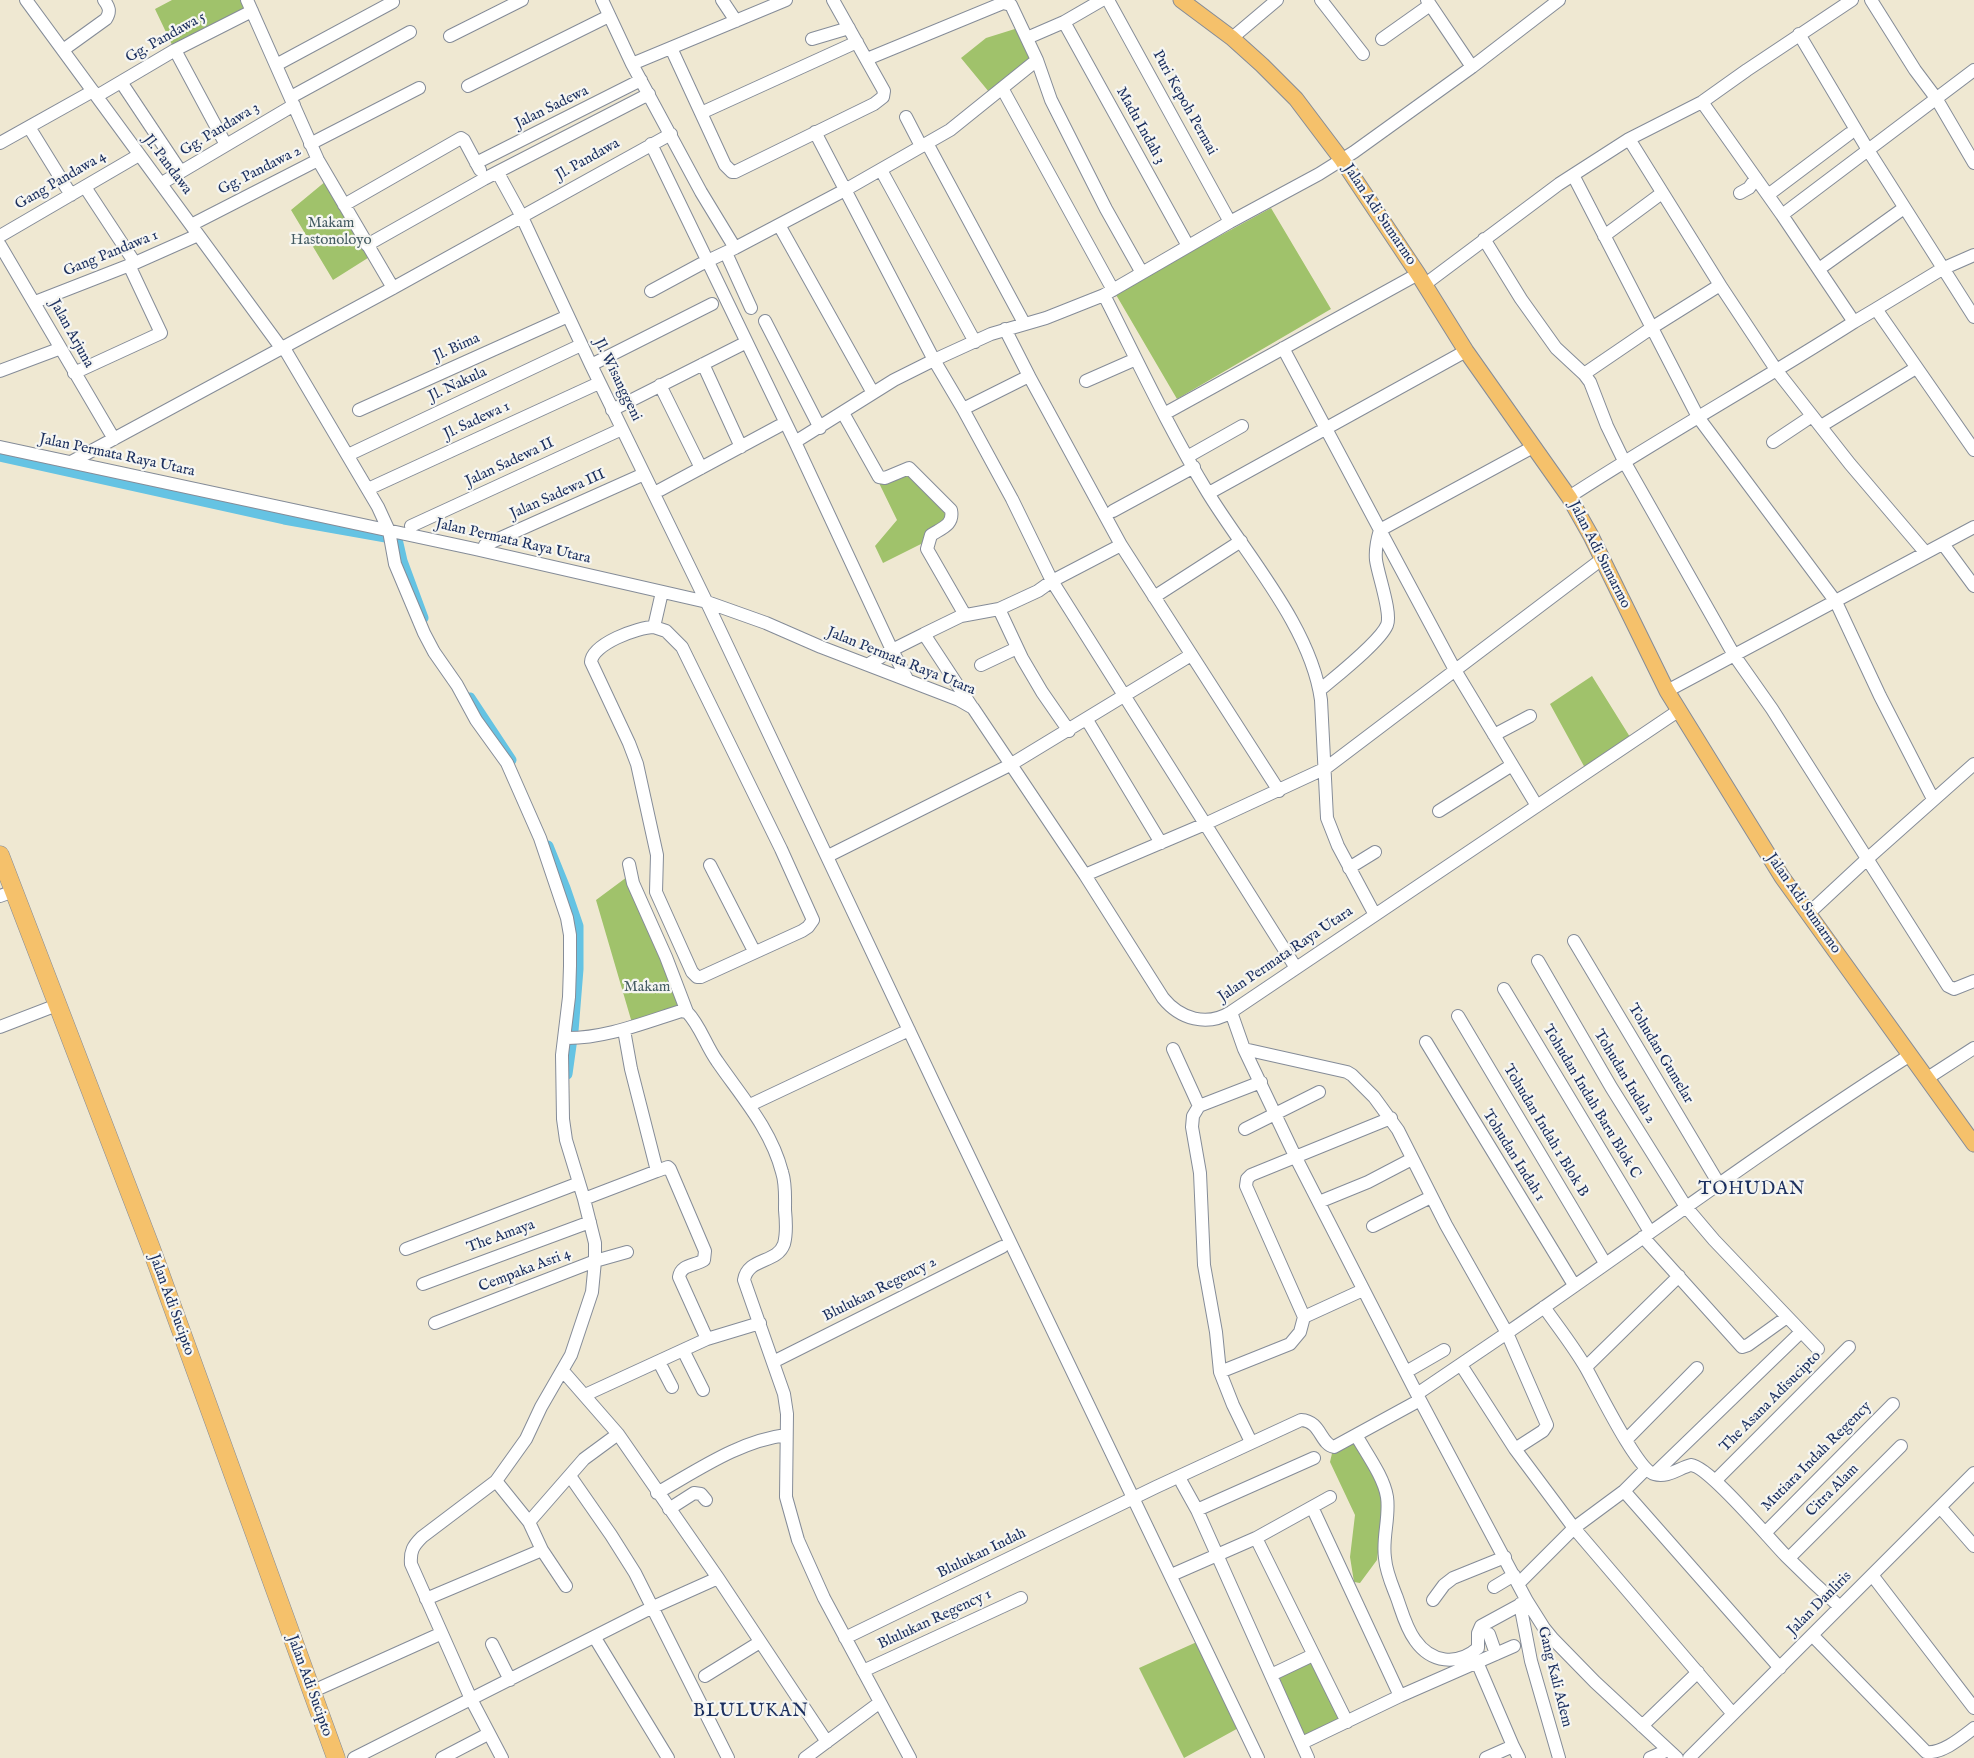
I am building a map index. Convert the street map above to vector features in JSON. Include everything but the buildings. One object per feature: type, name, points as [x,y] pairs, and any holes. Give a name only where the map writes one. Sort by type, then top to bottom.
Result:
[{"type":"highway","name":"Jalan Adi Sucipto","points":[[0,855],[7,894],[57,1005],[150,1248],[336,1758]]},
{"type":"main road","name":"Jalan Adi Sumarmo","points":[[1184,1],[1232,38],[1262,65],[1296,100],[1342,160],[1466,351],[1569,497],[1602,559],[1666,691],[1782,877],[1809,913],[1902,1059],[1926,1079],[1974,1144]]},
{"type":"street","name":"Jl. Pandawa","points":[[26,0],[283,348],[348,455],[368,489],[389,536],[395,564],[424,633],[438,658],[457,685],[476,720],[507,763],[540,838],[559,892],[570,935],[569,997],[571,1038],[561,1075],[563,1119],[566,1140],[579,1183],[587,1198],[595,1243],[596,1261],[589,1300],[571,1355],[541,1407],[526,1440],[496,1481],[441,1522],[413,1547],[410,1555],[411,1564],[440,1634],[488,1734],[502,1758]]},
{"type":"street","points":[[63,50],[106,19],[109,14],[109,8],[104,0]]},
{"type":"street","points":[[450,36],[522,0]]},
{"type":"street","points":[[602,0],[632,64],[671,134],[731,250],[751,308]]},
{"type":"street","points":[[722,0],[736,21]]},
{"type":"street","points":[[632,64],[786,0]]},
{"type":"street","points":[[671,48],[725,165],[732,172],[874,104],[883,97],[884,91],[833,0]]},
{"type":"street","points":[[1027,38],[1064,22],[1102,0]]},
{"type":"street","name":"Puri Kepoh Permai","points":[[1108,0],[1230,222]]},
{"type":"street","points":[[1232,38],[1277,0]]},
{"type":"street","points":[[1321,0],[1363,54]]},
{"type":"street","points":[[795,442],[874,393],[934,360],[1005,329],[1070,310],[1109,293],[1230,222],[1319,174],[1342,160],[1472,67],[1559,0]]},
{"type":"street","points":[[1164,414],[1283,348],[1421,279],[1484,240],[1573,174],[1629,139],[1702,102],[1799,34],[1852,0]]},
{"type":"street","points":[[1871,0],[1915,70],[1936,98],[1974,163]]},
{"type":"street","points":[[276,66],[393,2]]},
{"type":"street","points":[[867,59],[1003,3],[1011,5],[1037,60],[1051,100],[1106,209],[1142,273]]},
{"type":"street","points":[[1382,39],[1429,3],[1472,67]]},
{"type":"street","points":[[251,4],[310,144],[393,288]]},
{"type":"street","name":"Gg. Pandawa 5","points":[[0,143],[95,93],[121,82],[251,4]]},
{"type":"street","points":[[468,86],[609,16]]},
{"type":"street","name":"Madu Indah 3","points":[[1064,22],[1188,246]]},
{"type":"street","points":[[812,39],[848,28]]},
{"type":"street","name":"Gg. Pandawa 3","points":[[162,184],[293,101],[410,32]]},
{"type":"street","points":[[1799,34],[1868,150],[1974,317]]},
{"type":"street","points":[[702,113],[857,42]]},
{"type":"street","points":[[175,50],[226,145]]},
{"type":"street","points":[[651,291],[845,190],[950,130],[1037,60]]},
{"type":"street","points":[[1782,214],[1974,70]]},
{"type":"street","name":"Jalan Sadewa","points":[[476,163],[605,100],[641,80]]},
{"type":"street","points":[[121,82],[181,172]]},
{"type":"street","points":[[310,144],[420,88]]},
{"type":"street","points":[[1002,88],[1109,293],[1136,359],[1190,462],[1208,493],[1298,631],[1309,656],[1320,690],[1326,768],[1327,818],[1334,838],[1375,915]]},
{"type":"street","points":[[367,245],[484,179],[649,94]]},
{"type":"street","points":[[605,100],[612,114]]},
{"type":"street","points":[[1702,102],[1782,214],[1854,322]]},
{"type":"street","points":[[571,117],[578,131]]},
{"type":"street","points":[[906,117],[924,145],[1024,323]]},
{"type":"street","points":[[29,127],[71,195]]},
{"type":"street","points":[[814,132],[934,360],[1012,499],[1052,581],[1296,968]]},
{"type":"street","name":"Jl. Pandawa","points":[[71,462],[393,288],[521,215],[671,134]]},
{"type":"street","points":[[1768,195],[1849,134]]},
{"type":"street","points":[[344,205],[461,138],[464,140],[484,179]]},
{"type":"street","points":[[1629,139],[1720,285],[1777,371],[1820,426],[1925,552]]},
{"type":"street","points":[[651,144],[706,262],[795,442],[907,680]]},
{"type":"street","name":"Gang Pandawa 4","points":[[0,236],[139,155]]},
{"type":"street","name":"Gg. Pandawa 2","points":[[195,230],[318,160]]},
{"type":"street","points":[[881,170],[975,342]]},
{"type":"street","name":"Jl. Wisanggeni","points":[[498,173],[521,215],[599,383],[710,609],[909,1030],[1258,1758]]},
{"type":"street","points":[[1573,174],[1698,417],[1836,602],[1880,696],[1933,799]]},
{"type":"street","points":[[1740,194],[1749,188],[1756,178]]},
{"type":"street","points":[[74,373],[162,333],[132,264],[85,187]]},
{"type":"street","points":[[1604,236],[1662,193]]},
{"type":"street","points":[[1819,269],[1904,208]]},
{"type":"street","points":[[779,224],[874,393]]},
{"type":"street","name":"Gang Pandawa 1","points":[[35,302],[132,264],[195,230]]},
{"type":"street","points":[[1484,240],[1521,299],[1556,348],[1590,382],[1607,426],[1624,461],[1734,655],[1772,710],[1948,986],[1954,989],[1974,982]]},
{"type":"street","name":"Jalan Arjuna","points":[[0,245],[114,439]]},
{"type":"street","points":[[1569,497],[1624,461],[1777,371],[1942,269],[1974,255]]},
{"type":"street","points":[[1584,374],[1653,327],[1720,285]]},
{"type":"street","points":[[591,365],[712,304]]},
{"type":"street","points":[[1876,309],[1974,450]]},
{"type":"street","name":"Jl. Bima","points":[[359,410],[568,316]]},
{"type":"street","points":[[765,321],[820,428]]},
{"type":"street","points":[[1005,329],[1120,545],[1279,791]]},
{"type":"street","name":"Jl. Nakula","points":[[348,455],[581,345]]},
{"type":"street","points":[[612,410],[741,345]]},
{"type":"street","points":[[1283,348],[1455,670],[1537,806]]},
{"type":"street","points":[[0,371],[56,350]]},
{"type":"street","points":[[1208,493],[1466,351]]},
{"type":"street","points":[[1086,381],[1136,359]]},
{"type":"street","points":[[703,364],[741,447]]},
{"type":"street","points":[[1820,426],[1916,368]]},
{"type":"street","points":[[963,409],[1029,376]]},
{"type":"street","name":"Jl. Sadewa 1","points":[[368,489],[599,383]]},
{"type":"street","points":[[660,385],[701,468]]},
{"type":"street","points":[[843,413],[879,477],[885,478],[909,468],[951,510],[952,518],[950,523],[931,535],[927,549],[965,615]]},
{"type":"street","points":[[1773,442],[1812,416]]},
{"type":"street","points":[[660,490],[779,426]]},
{"type":"street","points":[[1113,511],[1242,426]]},
{"type":"street","name":"Jalan Sadewa II","points":[[411,526],[622,429]]},
{"type":"street","name":"Jalan Permata Raya Utara","points":[[0,447],[389,536],[661,595],[766,623],[973,708],[1085,875],[1153,983],[1175,1011],[1193,1018],[1218,1019],[1231,1012],[1678,711]]},
{"type":"street","points":[[1320,690],[1367,648],[1386,627],[1388,617],[1376,562],[1376,544],[1380,530],[1533,447]]},
{"type":"street","name":"Jalan Sadewa III","points":[[485,545],[644,474]]},
{"type":"street","points":[[1666,691],[1974,527]]},
{"type":"street","points":[[1154,597],[1241,541]]},
{"type":"street","points":[[1943,544],[1974,586]]},
{"type":"street","points":[[869,664],[952,619],[999,609],[1038,591],[1052,581],[1120,545]]},
{"type":"street","points":[[1085,875],[1205,824],[1326,768],[1602,559]]},
{"type":"street","points":[[654,627],[661,595]]},
{"type":"street","points":[[999,609],[1017,648],[1042,692],[1069,731]]},
{"type":"street","points":[[654,627],[666,632],[682,647],[812,916],[812,923],[806,929],[704,976],[696,976],[692,972],[656,892],[656,855],[637,764],[591,662],[593,654],[604,645],[638,629],[654,627]]},
{"type":"street","points":[[924,634],[973,708]]},
{"type":"street","points":[[981,664],[1017,648]]},
{"type":"street","points":[[832,854],[1010,765],[1088,720],[1191,655]]},
{"type":"street","points":[[1494,735],[1530,716]]},
{"type":"street","points":[[1088,720],[1161,843]]},
{"type":"street","points":[[1809,913],[1933,799],[1974,764]]},
{"type":"street","points":[[1439,810],[1512,765]]},
{"type":"street","points":[[1349,868],[1376,852]]},
{"type":"street","points":[[629,864],[633,883],[666,957],[687,1012],[718,1062],[758,1116],[782,1171],[786,1191],[785,1239],[781,1250],[772,1257],[751,1266],[744,1276],[786,1404],[786,1498],[790,1516],[806,1562],[879,1703],[910,1758]]},
{"type":"street","points":[[710,865],[754,952]]},
{"type":"street","name":"Tohudan Gumelar","points":[[1574,941],[1720,1184]]},
{"type":"street","name":"Tohudan Indah 2","points":[[1538,961],[1611,1087],[1686,1207],[1714,1240],[1818,1349]]},
{"type":"street","name":"Tohudan Indah Baru Blok C","points":[[1504,989],[1647,1234],[1679,1276],[1742,1347],[1748,1346],[1786,1317]]},
{"type":"street","points":[[0,1028],[57,1005]]},
{"type":"street","points":[[571,1038],[624,1030],[681,1012],[687,1012]]},
{"type":"street","points":[[1231,1012],[1243,1046],[1277,1114],[1295,1156],[1418,1397],[1505,1557],[1516,1579],[1524,1603],[1553,1639],[1595,1682],[1672,1754]]},
{"type":"street","name":"Tohudan Indah 1 Blok B","points":[[1458,1016],[1605,1263]]},
{"type":"street","points":[[624,1030],[631,1069],[657,1172]]},
{"type":"street","points":[[750,1105],[909,1030]]},
{"type":"street","name":"Tohudan Indah 1","points":[[1426,1042],[1574,1285]]},
{"type":"street","points":[[1243,1046],[1347,1072],[1362,1083],[1391,1118],[1404,1140],[1431,1197],[1507,1333],[1547,1424],[1544,1431],[1515,1449]]},
{"type":"street","points":[[1926,1079],[1974,1048]]},
{"type":"street","points":[[1173,1049],[1199,1106]]},
{"type":"street","points":[[1524,1603],[1481,1626],[1478,1632],[1478,1648],[1458,1659],[1447,1661],[1441,1659],[1420,1646],[1411,1634],[1385,1561],[1387,1508],[1385,1489],[1356,1435],[1418,1397],[1605,1263],[1902,1059]]},
{"type":"street","points":[[1251,1442],[1232,1405],[1220,1372],[1216,1332],[1205,1279],[1200,1180],[1192,1136],[1192,1121],[1199,1106],[1261,1082]]},
{"type":"street","points":[[1245,1129],[1319,1092]]},
{"type":"street","points":[[1220,1372],[1290,1344],[1300,1332],[1304,1317],[1246,1184],[1247,1179],[1251,1175],[1295,1156],[1391,1118]]},
{"type":"street","points":[[1319,1202],[1368,1182],[1412,1159]]},
{"type":"street","points":[[587,1198],[668,1167],[670,1169],[705,1251],[704,1260],[684,1268],[680,1271],[679,1277],[707,1339]]},
{"type":"street","points":[[406,1249],[579,1183]]},
{"type":"street","points":[[1373,1226],[1431,1197]]},
{"type":"street","name":"The Amaya","points":[[423,1284],[590,1222]]},
{"type":"street","name":"Blulukan Regency 2","points":[[773,1362],[1002,1247]]},
{"type":"street","name":"Cempaka Asri 4","points":[[435,1323],[596,1261],[628,1252]]},
{"type":"street","points":[[1586,1367],[1679,1276]]},
{"type":"street","points":[[1304,1317],[1364,1290]]},
{"type":"street","points":[[1544,1308],[1586,1367],[1626,1440],[1650,1472]]},
{"type":"street","points":[[585,1396],[707,1339],[760,1323]]},
{"type":"street","points":[[1494,1586],[1516,1579],[1574,1528],[1650,1472],[1801,1332]]},
{"type":"street","name":"The Asana Adisucipto","points":[[1715,1481],[1849,1346]]},
{"type":"street","points":[[684,1350],[703,1390]]},
{"type":"street","points":[[1406,1372],[1444,1350]]},
{"type":"street","points":[[658,1362],[672,1387]]},
{"type":"street","points":[[1461,1365],[1515,1449],[1574,1528],[1733,1714]]},
{"type":"street","points":[[1626,1440],[1697,1368]]},
{"type":"street","points":[[563,1371],[618,1434],[657,1493],[718,1578],[827,1742]]},
{"type":"street","name":"Mutiara Indah Regency","points":[[1765,1533],[1893,1404]]},
{"type":"street","name":"Blulukan Indah","points":[[845,1638],[1133,1498],[1301,1420],[1313,1424],[1331,1447],[1356,1435]]},
{"type":"street","points":[[529,1522],[584,1459],[618,1434]]},
{"type":"street","points":[[657,1493],[749,1443],[786,1435]]},
{"type":"street","name":"Citra Alam","points":[[1788,1558],[1901,1446]]},
{"type":"street","points":[[1197,1510],[1314,1458]]},
{"type":"street","points":[[1650,1472],[1675,1473],[1691,1465],[1699,1468],[1715,1481],[1788,1558],[1840,1607]]},
{"type":"street","name":"Jalan Danliris","points":[[1690,1758],[1974,1473]]},
{"type":"street","points":[[570,1476],[611,1535],[634,1573],[728,1758]]},
{"type":"street","points":[[496,1481],[529,1522],[542,1550],[566,1586]]},
{"type":"street","points":[[1182,1483],[1197,1510],[1308,1758]]},
{"type":"street","points":[[1624,1491],[1780,1668]]},
{"type":"street","points":[[669,1510],[694,1493],[701,1494],[706,1500]]},
{"type":"street","points":[[1176,1573],[1256,1538],[1330,1497]]},
{"type":"street","points":[[1312,1507],[1400,1696]]},
{"type":"street","points":[[1940,1507],[1974,1546]]},
{"type":"street","points":[[1256,1538],[1347,1722]]},
{"type":"street","points":[[426,1599],[542,1550]]},
{"type":"street","points":[[1432,1600],[1444,1585],[1453,1578],[1505,1557]]},
{"type":"street","points":[[1872,1575],[1974,1708]]},
{"type":"street","points":[[354,1758],[595,1638],[651,1608],[718,1578]]},
{"type":"street","name":"Blulukan Regency 1","points":[[863,1672],[1021,1598]]},
{"type":"street","name":"Gang Kali Adem","points":[[1524,1603],[1531,1661],[1559,1758]]},
{"type":"street","points":[[311,1692],[440,1634]]},
{"type":"street","points":[[1489,1634],[1496,1654]]},
{"type":"street","points":[[1812,1635],[1926,1752],[1932,1753],[1940,1750]]},
{"type":"street","points":[[595,1638],[668,1758]]},
{"type":"street","points":[[705,1676],[760,1642]]},
{"type":"street","points":[[492,1644],[510,1680]]},
{"type":"street","points":[[1302,1743],[1400,1696],[1514,1646]]},
{"type":"street","points":[[1271,1675],[1313,1655]]},
{"type":"street","points":[[1477,1662],[1519,1758]]},
{"type":"street","points":[[1642,1726],[1698,1672]]},
{"type":"street","points":[[810,1756],[879,1703]]},
{"type":"street","points":[[1926,1758],[1974,1728]]},
{"type":"street","points":[[442,1758],[488,1734]]},
{"type":"street","points":[[1486,1758],[1513,1746]]},
{"type":"street","points":[[1650,1758],[1672,1754]]},
{"type":"green space","points":[[172,0],[243,0],[249,10],[174,49],[155,9]]},
{"type":"green space","points":[[1018,28],[1034,57],[989,92],[961,58],[986,38]]},
{"type":"green space","name":"Makam Hastonoloyo","points":[[326,181],[371,256],[333,280],[291,210]]},
{"type":"green space","points":[[1271,208],[1331,309],[1177,399],[1115,293]]},
{"type":"green space","points":[[906,469],[950,517],[925,542],[883,563],[875,546],[897,520],[879,483]]},
{"type":"green space","points":[[1592,676],[1630,737],[1585,768],[1550,704]]},
{"type":"green space","name":"Makam","points":[[627,877],[682,1008],[632,1023],[596,900]]},
{"type":"green space","points":[[1355,1440],[1383,1494],[1377,1560],[1360,1583],[1354,1582],[1350,1557],[1355,1515],[1330,1462],[1333,1449]]},
{"type":"green space","points":[[1199,1641],[1242,1726],[1184,1758],[1139,1668]]},
{"type":"green space","points":[[1311,1660],[1343,1719],[1303,1739],[1275,1677]]},
{"type":"waterway","points":[[0,456],[284,519],[397,539],[402,561],[423,618]]},
{"type":"waterway","points":[[470,698],[511,760]]},
{"type":"waterway","points":[[548,846],[578,926],[578,969],[567,1074]]},
{"type":"district","name":"TOHUDAN","points":[[1752,1190]]},
{"type":"district","name":"BLULUKAN","points":[[751,1712]]}]
